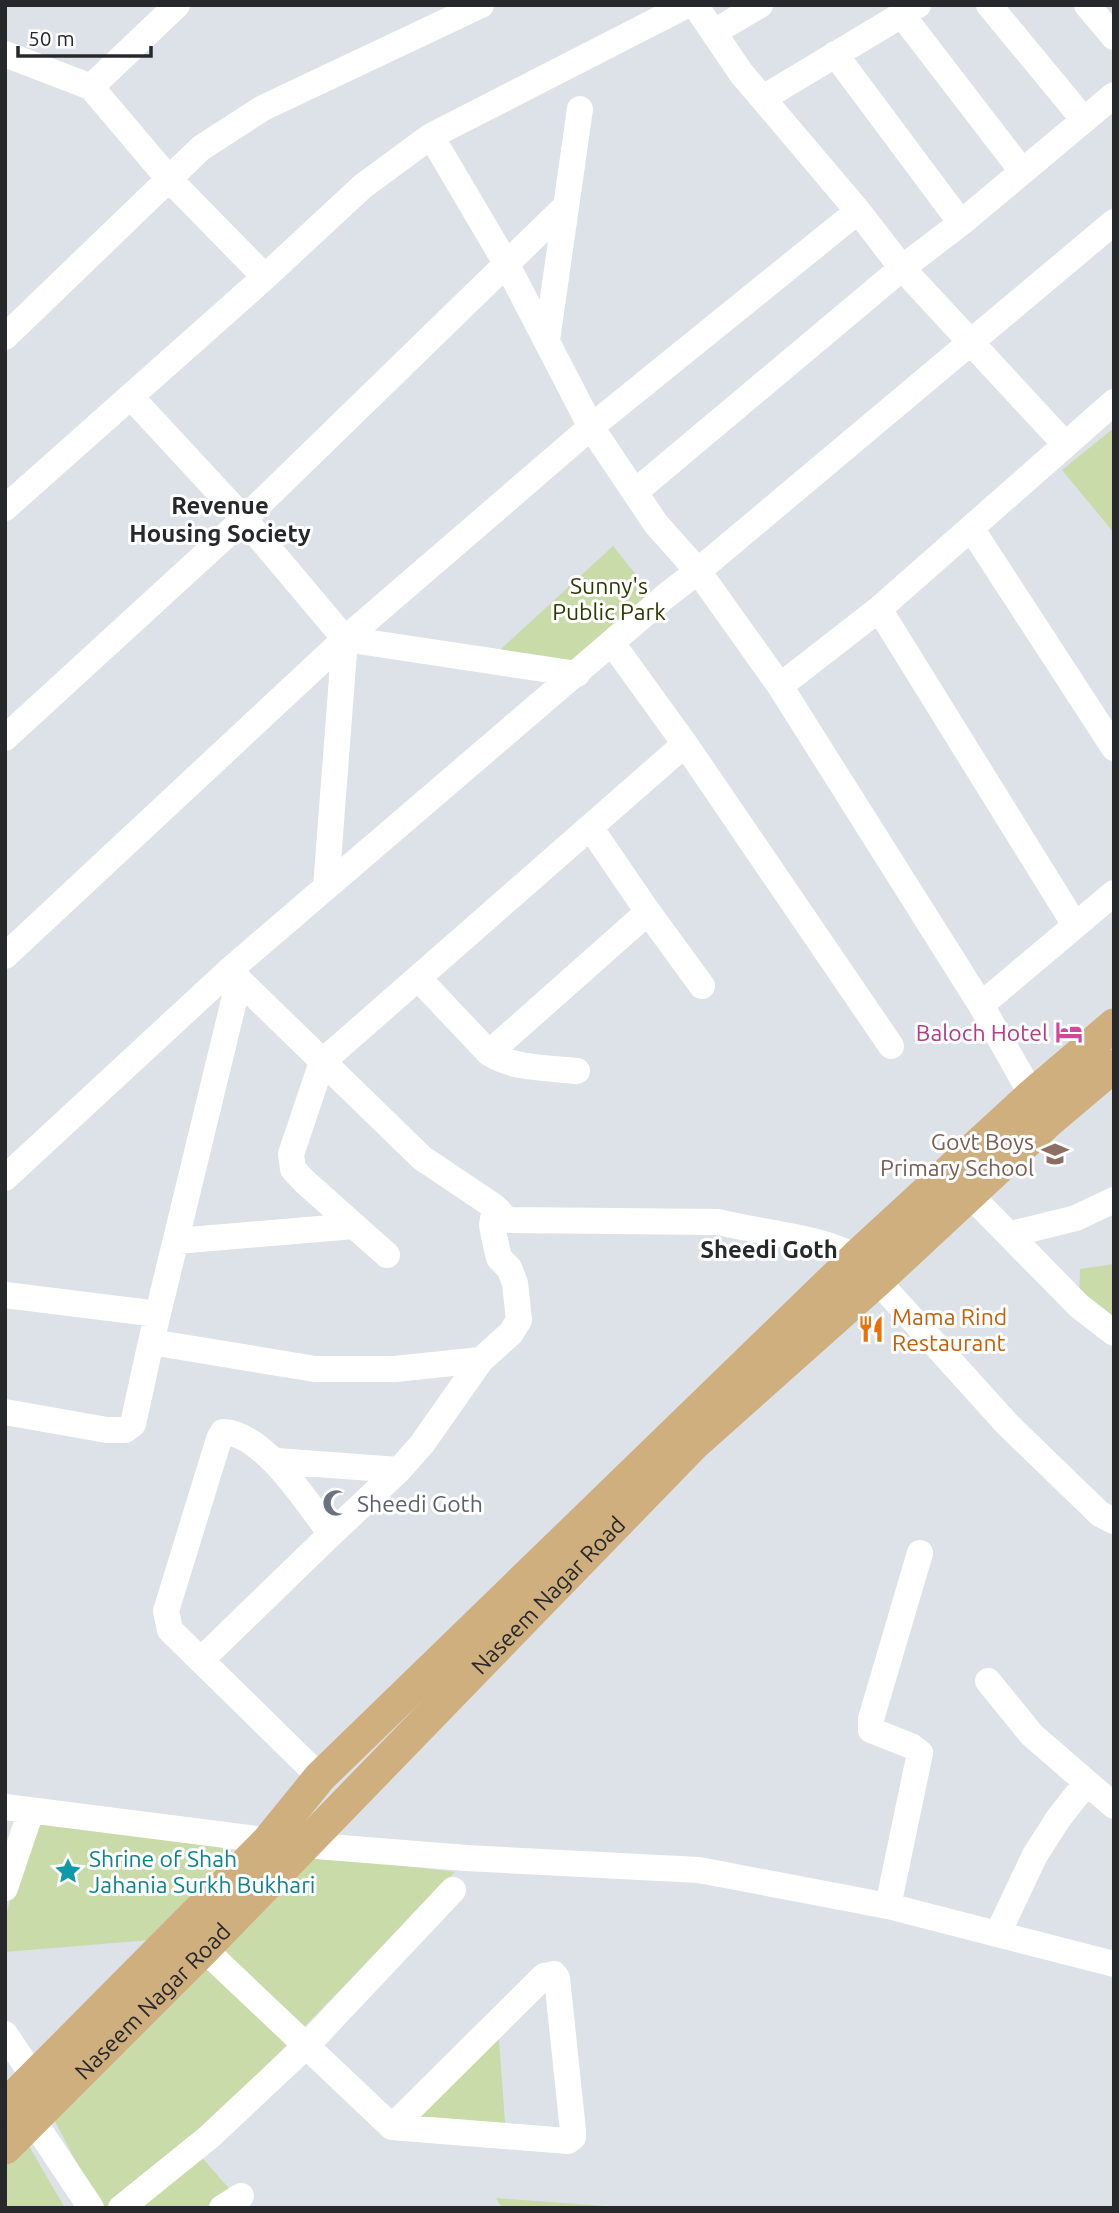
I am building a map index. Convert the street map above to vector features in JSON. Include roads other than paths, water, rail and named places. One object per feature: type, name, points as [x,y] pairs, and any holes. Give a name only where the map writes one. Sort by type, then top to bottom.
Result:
[{"type":"main road","name":"Naseem Nagar Road","points":[[22,2099],[204,1949],[867,1269],[970,1195],[1041,1107],[1114,1025]]},
{"type":"main road","name":"Naseem Nagar Road","points":[[5,2148],[22,2099],[268,1841],[320,1777],[1041,1107],[1114,1066]]},
{"type":"street","points":[[91,87],[177,5]]},
{"type":"street","points":[[5,337],[201,148],[263,108],[481,5]]},
{"type":"street","points":[[5,508],[265,277],[363,186],[431,136],[687,5]]},
{"type":"street","points":[[695,5],[741,73],[858,211],[902,268],[1065,444]]},
{"type":"street","points":[[714,32],[760,5]]},
{"type":"street","points":[[989,5],[1084,120]]},
{"type":"street","points":[[1087,5],[1114,37]]},
{"type":"street","points":[[763,98],[910,10],[1022,171]]},
{"type":"street","points":[[5,54],[91,87],[169,179],[265,277]]},
{"type":"street","points":[[835,54],[961,223]]},
{"type":"street","points":[[635,492],[1114,95]]},
{"type":"street","points":[[547,340],[580,109]]},
{"type":"street","points":[[431,136],[506,263],[591,427],[656,524],[698,571],[780,685],[981,1005],[1041,1107]]},
{"type":"street","points":[[5,738],[244,519],[565,208]]},
{"type":"street","points":[[5,956],[345,639],[591,427],[858,211]]},
{"type":"street","points":[[5,1178],[235,974],[326,887],[667,595],[1114,222]]},
{"type":"street","points":[[131,397],[244,519],[345,639],[577,674]]},
{"type":"street","points":[[780,685],[879,609],[1114,402]]},
{"type":"street","points":[[971,528],[1105,711],[1114,748]]},
{"type":"street","points":[[879,609],[1075,925]]},
{"type":"street","points":[[326,887],[345,639]]},
{"type":"street","points":[[612,643],[685,744],[891,1046]]},
{"type":"street","points":[[387,1255],[293,1169],[290,1154],[321,1062],[685,744]]},
{"type":"street","points":[[590,827],[702,986]]},
{"type":"street","points":[[981,1005],[1114,893]]},
{"type":"street","points":[[489,1053],[648,912]]},
{"type":"street","points":[[235,974],[321,1062],[422,1158],[495,1207],[507,1220],[719,1222],[817,1241],[841,1249],[867,1269],[1008,1425],[1100,1514],[1114,1521]]},
{"type":"street","points":[[5,1412],[107,1430],[125,1430],[133,1424],[177,1241],[235,974]]},
{"type":"street","points":[[418,978],[489,1053],[498,1059],[577,1071]]},
{"type":"street","points":[[970,1195],[1079,1306],[1114,1333]]},
{"type":"street","points":[[1011,1234],[1076,1218],[1114,1200]]},
{"type":"street","points":[[201,1660],[399,1470],[422,1444],[481,1360],[511,1334],[519,1320],[515,1283],[509,1268],[499,1258],[492,1225],[495,1207]]},
{"type":"street","points":[[177,1241],[354,1226]]},
{"type":"street","points":[[5,1295],[158,1314]]},
{"type":"street","points":[[151,1342],[315,1369],[395,1368],[481,1360]]},
{"type":"street","points":[[320,1777],[170,1630],[166,1611],[223,1432],[235,1432],[276,1461],[331,1534]]},
{"type":"street","points":[[276,1461],[399,1470]]},
{"type":"street","points":[[888,1906],[920,1753],[911,1746],[871,1730],[871,1719],[920,1553]]},
{"type":"street","points":[[988,1681],[1031,1735],[1114,1806]]},
{"type":"street","points":[[998,1933],[1035,1854],[1086,1783]]},
{"type":"street","points":[[5,1888],[18,1809],[304,1845],[466,1858],[699,1870],[888,1906],[1114,1964]]},
{"type":"street","points":[[121,2208],[209,2137],[307,2045],[453,1890]]},
{"type":"street","points":[[204,1949],[392,2127],[568,2141],[573,2137],[557,1978],[554,1974],[544,1976],[392,2127]]},
{"type":"street","points":[[5,2034],[22,2099],[91,2208]]},
{"type":"place","name":"Baloch Hotel","points":[[1069,1032]]},
{"type":"place","name":"Govt Boys Primary School","points":[[1055,1154]]},
{"type":"place","name":"Mama Rind Restaurant","points":[[871,1329]]},
{"type":"place","name":"Sheedi Goth","points":[[336,1503]]},
{"type":"place","name":"Shrine of Shah Jahania Surkh Bukhari","points":[[68,1871]]},
{"type":"district","name":"Revenue Housing Society","points":[[220,519]]},
{"type":"district","name":"Sheedi Goth","points":[[769,1249]]},
{"type":"park label","name":"Sunny's Public Park","points":[[609,598]]}]
